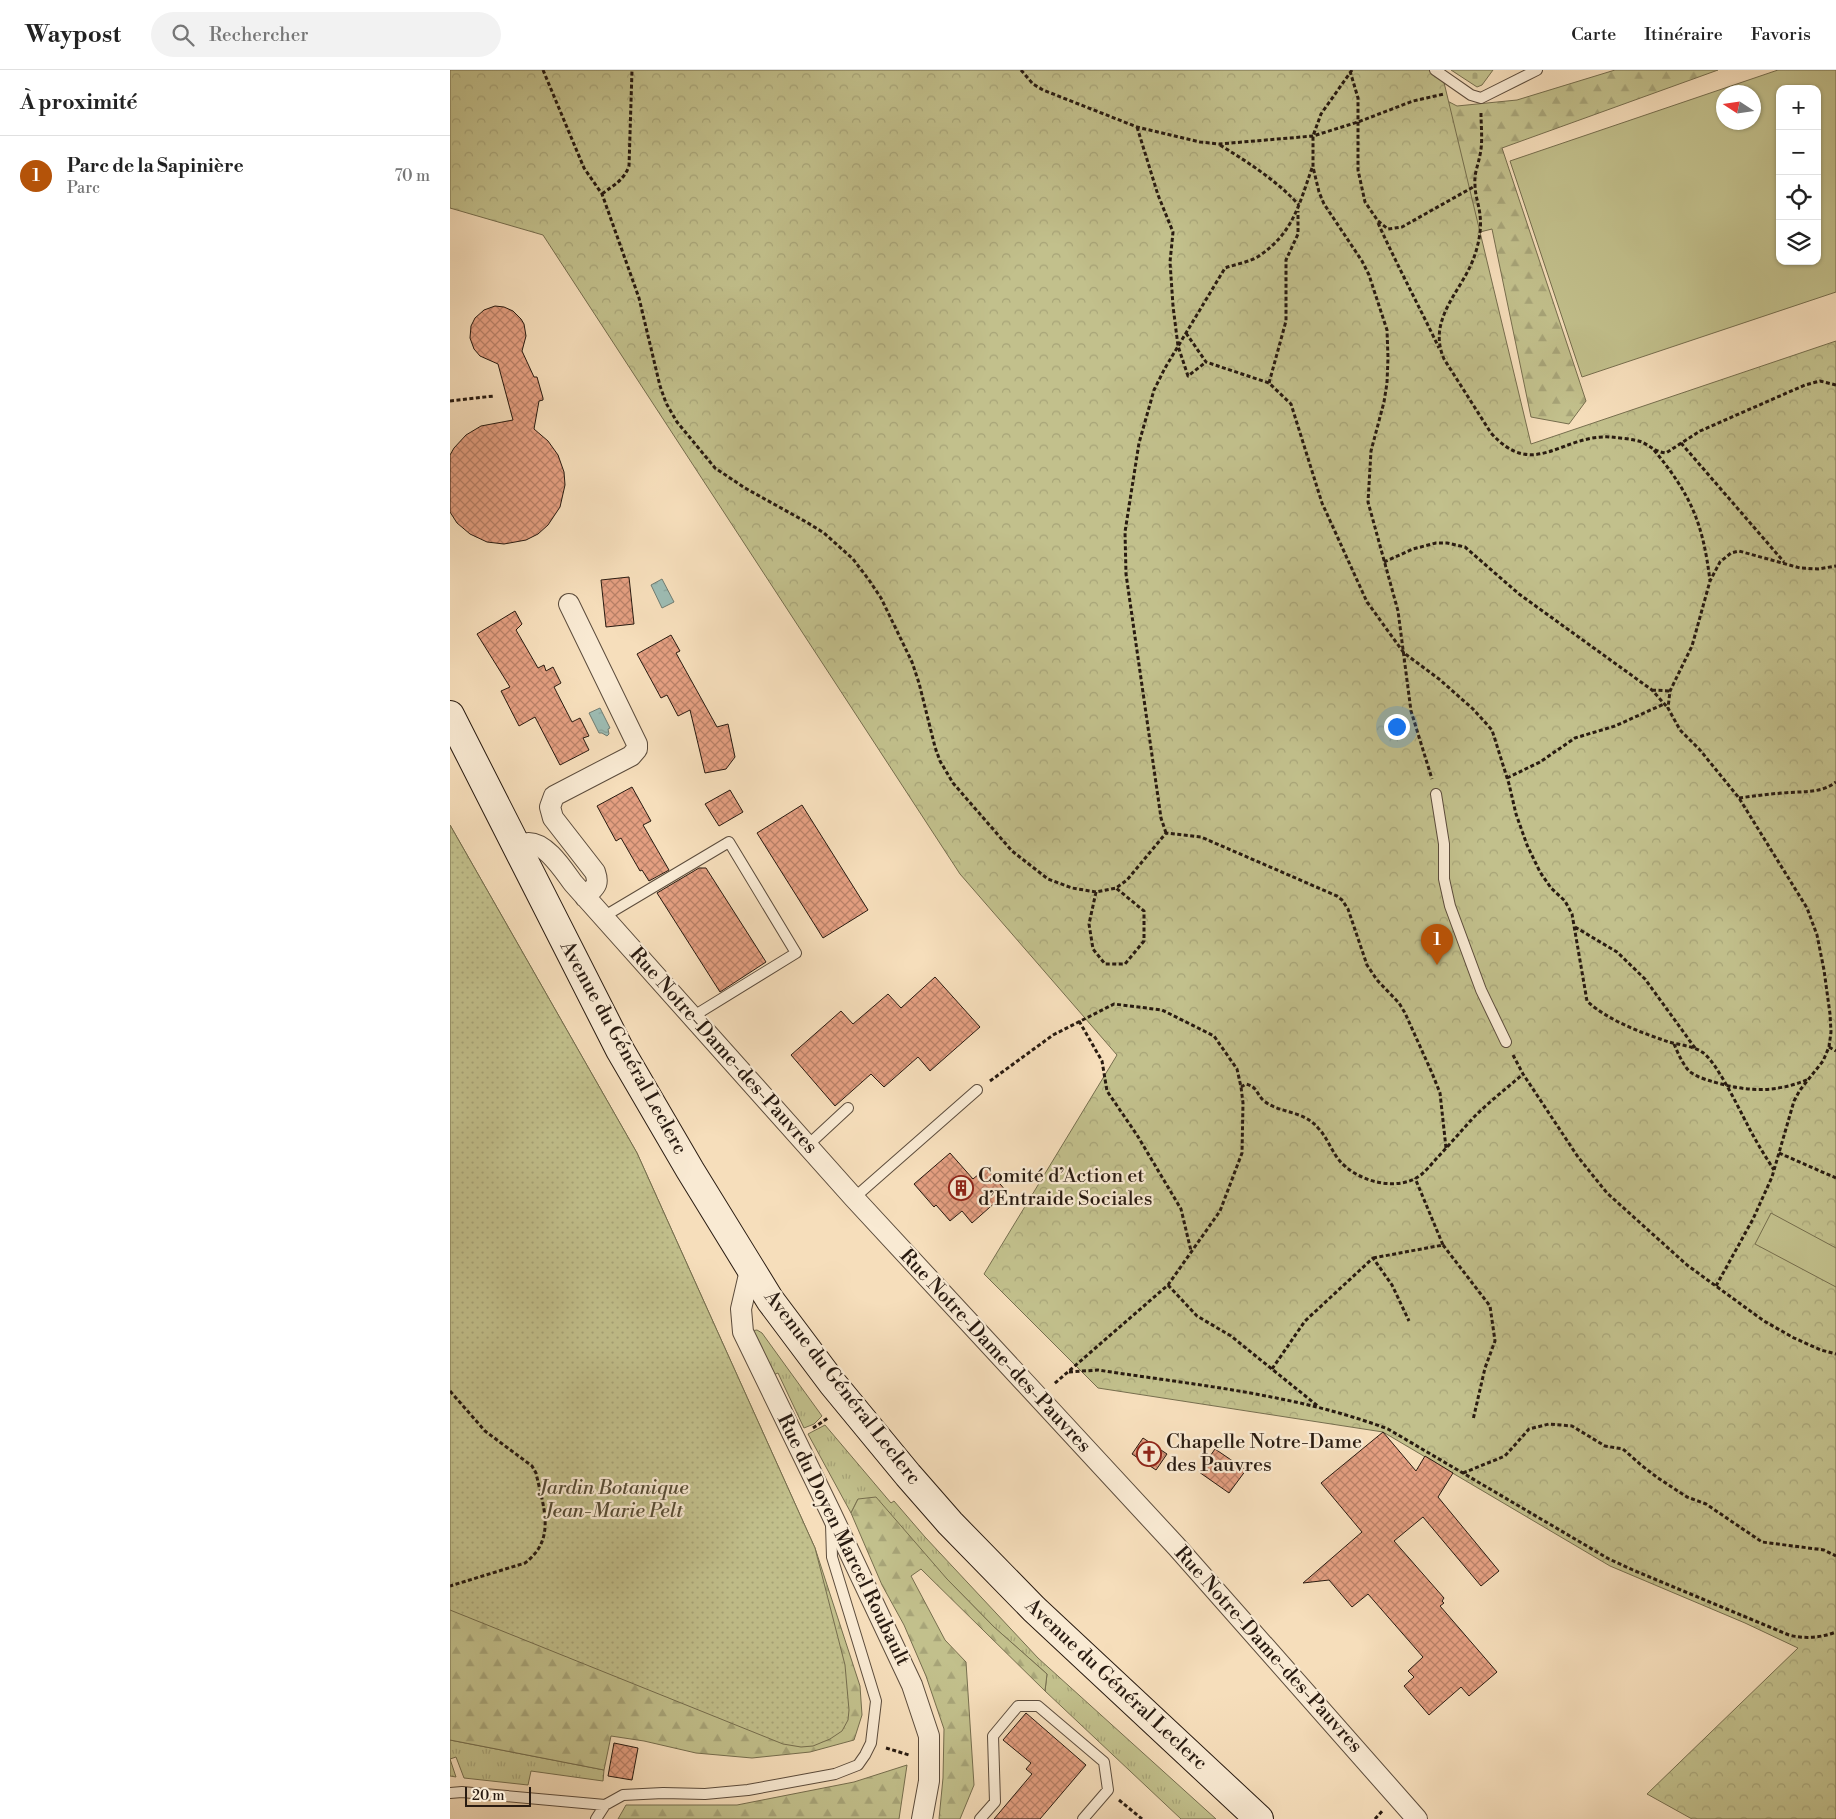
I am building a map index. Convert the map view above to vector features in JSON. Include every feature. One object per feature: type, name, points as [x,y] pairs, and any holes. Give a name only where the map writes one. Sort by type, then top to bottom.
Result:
[{"type":"main road","name":"Avenue du Général Leclerc","points":[[450,715],[620,1050],[690,1170],[751,1266],[770,1300],[833,1384],[950,1523],[1034,1609],[1259,1819]]},
{"type":"main road","points":[[450,751],[485,781]]},
{"type":"street","points":[[529,873],[579,890],[597,884],[598,879],[595,872],[553,818],[551,802],[554,796],[631,756],[637,749],[637,744],[569,604]]},
{"type":"street","name":"Rue Notre-Dame-des-Pauvres","points":[[517,847],[528,843],[538,846],[559,863],[579,890],[807,1146],[1176,1546],[1417,1819]]},
{"type":"street","name":"Rue du Doyen Marcel Roubault","points":[[751,1266],[741,1309],[743,1332],[830,1510],[912,1685],[929,1736],[929,1781],[922,1819]]},
{"type":"lane","points":[[1435,70],[1462,90],[1481,98],[1526,72],[1536,70]]},
{"type":"lane","points":[[1436,794],[1444,844],[1444,879],[1450,906],[1481,990],[1506,1042]]},
{"type":"lane","points":[[603,917],[729,842],[796,953],[692,1017]]},
{"type":"lane","points":[[854,1198],[977,1090]]},
{"type":"lane","points":[[807,1146],[848,1108]]},
{"type":"lane","points":[[596,1819],[605,1805],[623,1795],[663,1793],[705,1794],[748,1790],[835,1774],[858,1765],[865,1756],[871,1743],[876,1702],[832,1556],[830,1510]]},
{"type":"lane","points":[[980,1819],[995,1802],[993,1736],[1018,1706],[1038,1706],[1104,1762],[1108,1790],[1083,1819]]},
{"type":"lane","points":[[450,1793],[462,1792],[605,1805]]},
{"type":"path","points":[[543,70],[584,168],[602,194],[638,298],[666,403],[677,422],[715,468],[745,488],[808,522],[824,533],[853,559],[881,598],[912,662],[935,747],[940,761],[953,783],[1012,851],[1048,879],[1072,888],[1096,892],[1116,888],[1127,880],[1166,833]]},
{"type":"path","points":[[602,194],[620,181],[626,174],[629,166],[632,70]]},
{"type":"path","points":[[1021,70],[1033,84],[1043,90],[1092,111],[1137,127],[1200,142],[1219,144],[1313,136],[1413,102],[1462,90]]},
{"type":"path","points":[[1351,71],[1358,98],[1358,170],[1365,202],[1378,221],[1398,268],[1440,350],[1492,433],[1510,450],[1528,456],[1541,454],[1585,440],[1611,437],[1641,442],[1653,450],[1674,475],[1696,514],[1706,548],[1710,581]]},
{"type":"path","points":[[1351,71],[1321,114],[1313,136],[1313,167],[1324,204],[1369,275],[1387,330],[1387,383],[1372,452],[1368,502],[1398,610],[1411,711],[1436,794]]},
{"type":"path","points":[[1440,350],[1440,330],[1443,318],[1448,304],[1473,260],[1479,235],[1481,217],[1475,186],[1476,166],[1480,157],[1481,143],[1481,98]]},
{"type":"path","points":[[1137,127],[1158,195],[1173,232],[1170,262],[1173,306],[1178,346],[1188,376],[1206,362]]},
{"type":"path","points":[[1219,144],[1258,168],[1286,191],[1299,207],[1298,234],[1286,260],[1286,321],[1269,383]]},
{"type":"path","points":[[1166,833],[1161,818],[1126,574],[1125,532],[1139,443],[1154,390],[1225,268],[1258,257],[1286,233],[1299,207],[1313,167]]},
{"type":"path","points":[[1378,221],[1388,229],[1402,228],[1475,186]]},
{"type":"path","points":[[1186,333],[1206,362],[1269,383],[1290,404],[1322,503],[1367,602],[1404,653],[1439,679],[1473,709],[1492,730],[1527,845],[1540,872],[1551,888],[1565,901],[1572,914],[1587,1001],[1606,1015],[1651,1036],[1695,1048],[1704,1053],[1726,1085],[1754,1138],[1774,1170]]},
{"type":"path","points":[[1653,450],[1666,453],[1700,431],[1805,385],[1820,381],[1836,385]]},
{"type":"path","points":[[450,401],[494,396]]},
{"type":"path","points":[[1681,443],[1785,563]]},
{"type":"path","points":[[1384,562],[1413,549],[1436,543],[1447,543],[1465,547],[1519,594],[1652,690],[1668,708],[1680,730],[1700,750],[1740,798],[1808,908],[1817,934],[1824,970],[1830,1014],[1831,1032],[1829,1046],[1823,1061],[1800,1090],[1794,1101],[1774,1170],[1753,1219],[1716,1286]]},
{"type":"path","points":[[1668,708],[1670,691],[1692,646],[1710,581],[1720,562],[1731,553],[1739,551],[1800,568],[1818,569],[1836,566]]},
{"type":"path","points":[[1652,690],[1670,691]]},
{"type":"path","points":[[1507,778],[1540,762],[1575,738],[1615,726],[1664,704]]},
{"type":"path","points":[[1740,798],[1786,792],[1814,791],[1836,782]]},
{"type":"path","points":[[1166,833],[1201,837],[1337,896],[1342,900],[1348,909],[1367,965],[1377,980],[1405,1012],[1440,1093],[1446,1148]]},
{"type":"path","points":[[1096,892],[1089,924],[1093,949],[1105,964],[1125,964],[1144,941],[1144,911],[1116,888]]},
{"type":"path","points":[[1574,926],[1617,952],[1646,979],[1695,1048]]},
{"type":"path","points":[[977,1090],[1053,1035],[1114,1004],[1162,1010],[1214,1036],[1237,1069],[1243,1103],[1242,1153],[1220,1212],[1168,1285],[1070,1372],[1098,1370],[1281,1399],[1320,1407],[1362,1419],[1388,1429],[1609,1559],[1633,1570],[1789,1635],[1800,1638],[1814,1638],[1836,1632]]},
{"type":"path","points":[[1079,1022],[1102,1061],[1107,1091],[1137,1135],[1181,1208],[1192,1252]]},
{"type":"path","points":[[1506,1042],[1523,1074],[1578,1157],[1607,1193],[1687,1265],[1764,1320],[1787,1334],[1821,1350],[1836,1354]]},
{"type":"path","points":[[1674,1043],[1681,1059],[1690,1072],[1707,1080],[1740,1089],[1768,1090],[1791,1086],[1810,1078]]},
{"type":"path","points":[[1829,1046],[1836,1051]]},
{"type":"path","points":[[1241,1087],[1246,1084],[1253,1086],[1264,1101],[1306,1117],[1319,1128],[1341,1162],[1357,1173],[1370,1180],[1384,1184],[1398,1184],[1422,1174],[1476,1116],[1523,1074]]},
{"type":"path","points":[[1779,1153],[1836,1178]]},
{"type":"path","points":[[1415,1178],[1443,1245],[1490,1306],[1495,1341],[1485,1368],[1473,1420]]},
{"type":"path","points":[[1272,1369],[1305,1321],[1373,1258],[1443,1245]]},
{"type":"path","points":[[1373,1258],[1392,1285],[1409,1321]]},
{"type":"path","points":[[1168,1285],[1197,1316],[1231,1336],[1320,1407]]},
{"type":"path","points":[[450,1392],[485,1431],[532,1466],[536,1473],[546,1521],[545,1536],[541,1548],[525,1563],[450,1586]]},
{"type":"path","points":[[816,1426],[829,1417]]},
{"type":"path","points":[[1462,1473],[1505,1456],[1529,1429],[1549,1424],[1572,1426],[1605,1446],[1624,1449],[1640,1466],[1687,1497],[1706,1504],[1762,1542],[1824,1550],[1836,1556]]},
{"type":"path","points":[[871,1743],[908,1755]]},
{"type":"path","points":[[1128,1807],[1142,1819]]},
{"type":"path","points":[[1375,1819],[1383,1810]]},
{"type":"green space","points":[[450,70],[1441,70],[1531,444],[1836,341],[1836,1819],[1692,1819],[1647,1794],[1798,1648],[1745,1623],[1610,1566],[1383,1432],[1098,1388],[984,1274],[1117,1055],[960,874],[543,235],[450,208]]},
{"type":"green space","points":[[1451,70],[1493,70],[1482,85],[1477,87]]},
{"type":"green space","points":[[1615,70],[1718,70],[1502,148],[1586,401],[1569,424],[1531,417],[1492,229],[1444,241],[1392,72],[1457,106],[1517,100]]},
{"type":"green space","points":[[1778,70],[1836,70],[1836,292],[1582,377],[1510,161],[1716,91],[1716,130],[1761,130],[1761,85],[1734,85]]},
{"type":"green space","name":"Jardin Botanique Jean-Marie Pelt","points":[[450,825],[637,1153],[815,1548],[860,1686],[862,1715],[854,1740],[810,1752],[752,1758],[696,1753],[644,1741],[611,1736],[604,1770],[450,1740]]},
{"type":"green space","name":"Jardin Botanique Jean-Marie Pelt","points":[[450,825],[637,1153],[815,1548],[845,1665],[849,1710],[848,1720],[842,1731],[830,1739],[813,1746],[801,1747],[783,1744],[450,1610]]},
{"type":"green space","points":[[1771,1213],[1836,1248],[1836,1287],[1755,1244]]},
{"type":"green space","points":[[757,1330],[762,1333],[822,1416],[814,1424],[804,1428],[778,1373],[771,1376],[750,1331]]},
{"type":"green space","points":[[825,1425],[891,1503],[894,1501],[1038,1658],[1216,1819],[1181,1819],[1045,1691],[1047,1674],[994,1627],[947,1579],[858,1499],[851,1513],[808,1434]]},
{"type":"green space","points":[[876,1497],[947,1579],[994,1627],[1047,1674],[1045,1691],[921,1569],[911,1576],[945,1640],[966,1662],[974,1785],[960,1819],[939,1819],[943,1778],[944,1729],[926,1676],[904,1625],[882,1585],[851,1513],[858,1499]]},
{"type":"green space","points":[[450,1740],[604,1770],[603,1781],[531,1771],[528,1785],[464,1778],[456,1757],[450,1759]]},
{"type":"green space","points":[[450,1759],[456,1777],[450,1776]]},
{"type":"green space","points":[[907,1765],[899,1819],[618,1819],[626,1805],[737,1805],[854,1782]]},
{"type":"water","points":[[662,579],[674,602],[662,608],[651,585]]},
{"type":"water","points":[[600,708],[610,728],[608,729],[609,734],[607,736],[599,733],[589,713]]},
{"type":"building","points":[[495,306],[513,311],[524,324],[526,336],[522,351],[534,377],[537,377],[543,398],[543,400],[539,401],[534,429],[548,441],[558,455],[564,472],[565,485],[560,507],[548,525],[538,534],[526,540],[504,544],[487,542],[470,534],[457,523],[450,512],[450,455],[454,448],[466,435],[481,426],[513,420],[498,364],[480,356],[474,349],[470,338],[471,326],[475,318],[484,310]]},
{"type":"building","points":[[629,577],[634,624],[606,627],[601,580]]},
{"type":"building","points":[[515,611],[522,624],[516,630],[538,668],[544,665],[546,671],[553,667],[561,683],[554,687],[572,722],[580,718],[589,736],[583,738],[589,750],[560,765],[535,717],[519,726],[501,691],[510,687],[477,634]]},
{"type":"building","points":[[671,635],[680,651],[676,653],[717,727],[728,724],[735,757],[726,769],[705,773],[690,710],[678,716],[667,695],[661,698],[637,654]]},
{"type":"building","points":[[632,787],[651,821],[643,825],[669,870],[649,881],[642,870],[640,871],[621,838],[616,841],[597,806]]},
{"type":"building","points":[[730,790],[743,812],[719,826],[705,804]]},
{"type":"building","points":[[802,805],[868,910],[823,938],[757,833]]},
{"type":"building","points":[[699,868],[706,868],[766,962],[720,992],[657,893]]},
{"type":"building","points":[[935,977],[980,1027],[930,1071],[918,1057],[884,1087],[871,1074],[835,1106],[791,1055],[841,1011],[853,1024],[888,994],[901,1008]]},
{"type":"building","name":"Comité d’Action et d’Entraide Sociales","points":[[950,1153],[973,1179],[986,1168],[1007,1192],[972,1223],[962,1211],[950,1221],[936,1205],[934,1207],[914,1184]]},
{"type":"building","points":[[1383,1432],[1416,1471],[1425,1456],[1453,1473],[1438,1497],[1499,1571],[1481,1586],[1423,1517],[1394,1541],[1444,1598],[1442,1601],[1444,1603],[1440,1606],[1497,1672],[1469,1696],[1461,1687],[1429,1715],[1404,1686],[1414,1677],[1408,1671],[1423,1657],[1368,1594],[1352,1607],[1329,1580],[1303,1583],[1362,1532],[1321,1483]]},
{"type":"building","name":"Chapelle Notre-Dame des Pauvres","points":[[1143,1438],[1167,1454],[1156,1470],[1132,1454]]},
{"type":"building","points":[[1215,1449],[1246,1470],[1229,1493],[1199,1472]]},
{"type":"building","points":[[1026,1713],[1086,1765],[1040,1819],[994,1819],[1032,1774],[1026,1769],[1031,1763],[1003,1740]]},
{"type":"building","points":[[614,1743],[638,1748],[632,1780],[608,1776]]},
{"type":"place","name":"Parc de la Sapinière","points":[[1437,965]]},
{"type":"place","name":"Comité d’Action et d’Entraide Sociales","points":[[961,1188]]},
{"type":"place","name":"Chapelle Notre-Dame des Pauvres","points":[[1149,1454]]}]
